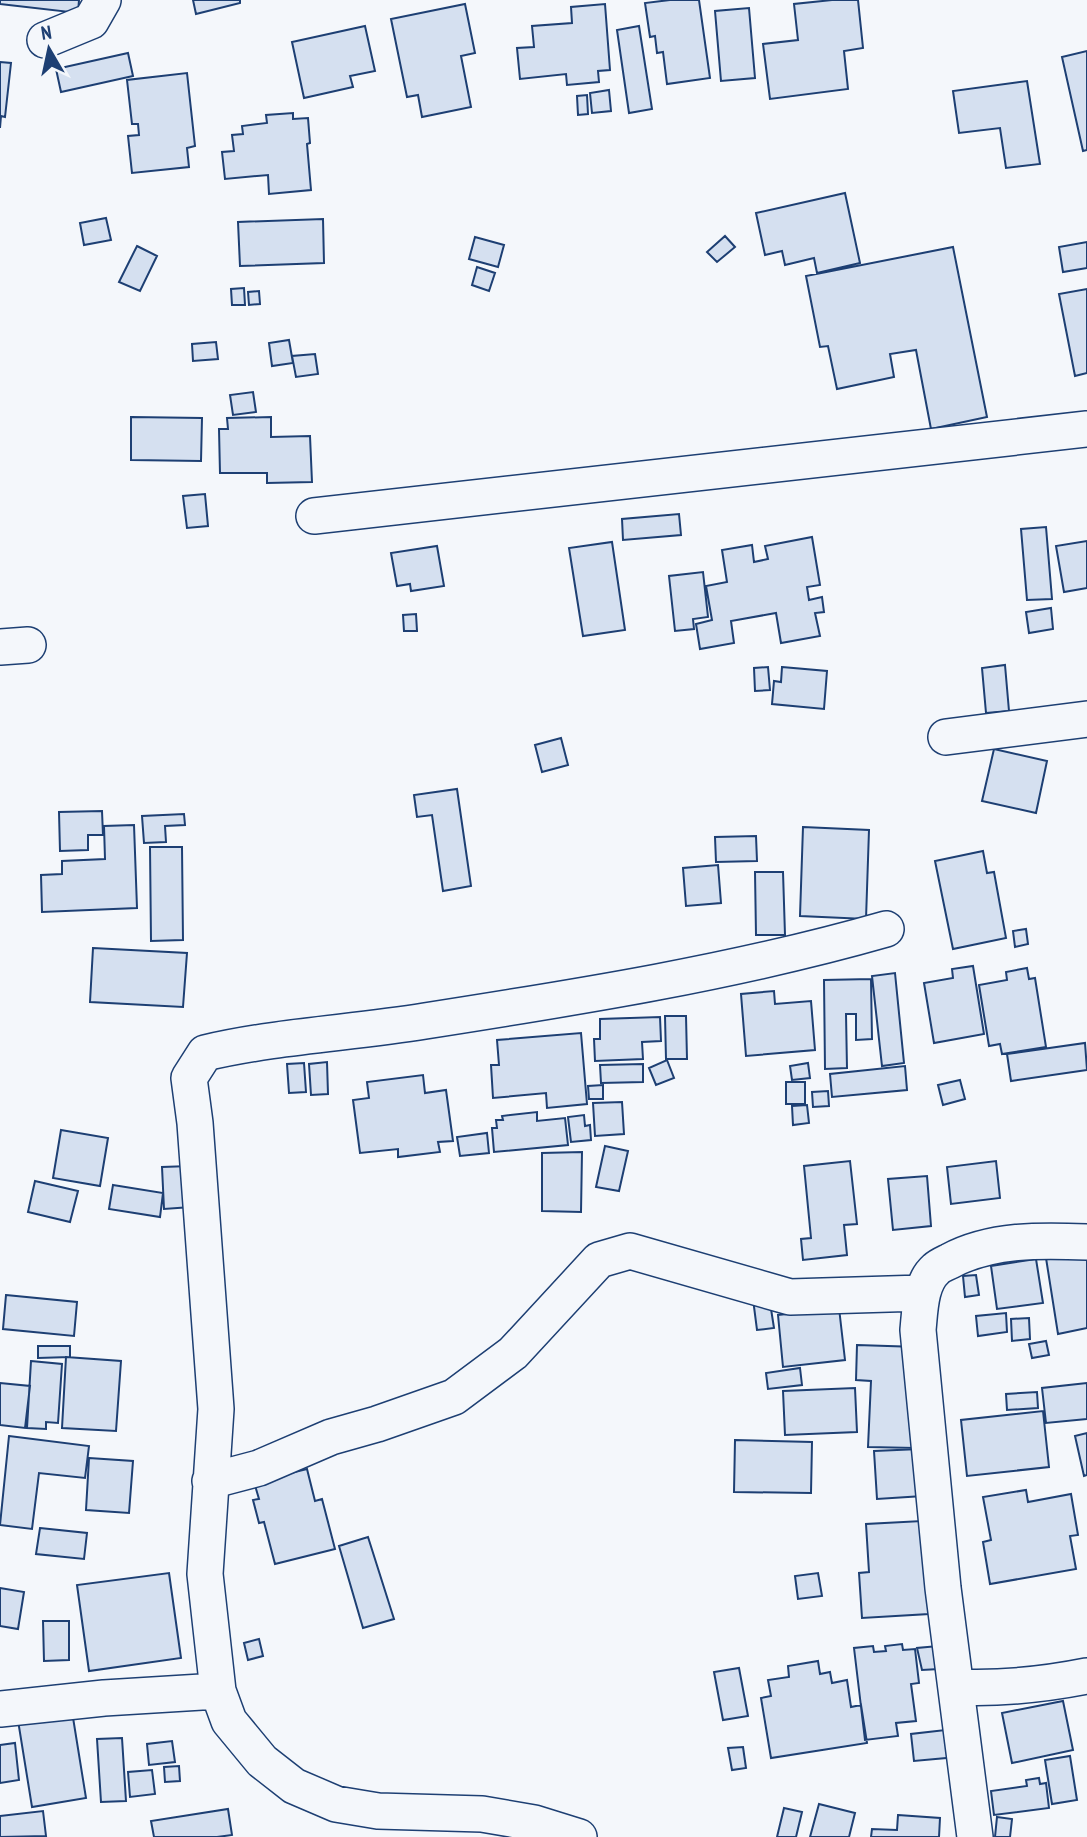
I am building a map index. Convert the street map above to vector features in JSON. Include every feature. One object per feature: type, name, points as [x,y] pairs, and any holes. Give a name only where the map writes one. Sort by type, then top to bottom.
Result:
[{"type":"street","points":[[45,40],[91,21],[103,0]]},
{"type":"street","points":[[314,516],[1087,429]]},
{"type":"street","points":[[946,737],[1087,719]]},
{"type":"street","points":[[579,1837],[534,1823],[482,1814],[378,1811],[336,1804],[295,1786],[262,1761],[229,1721],[218,1691],[205,1574],[216,1409],[195,1123],[189,1078],[205,1053],[238,1045],[423,1021],[664,980],[817,949],[886,929]]},
{"type":"street","points":[[975,1837],[943,1588],[918,1330],[922,1293],[935,1269],[963,1254],[996,1245],[1048,1241],[1087,1242]]},
{"type":"street","points":[[210,1481],[259,1468],[331,1437],[454,1397],[513,1353],[599,1259],[630,1251],[790,1297],[922,1293]]},
{"type":"street","points":[[956,1687],[1039,1686],[1087,1676]]},
{"type":"street","points":[[0,1709],[104,1698],[218,1691]]},
{"type":"building","points":[[0,0],[79,0],[78,13],[0,4]]},
{"type":"building","points":[[193,0],[240,0],[240,3],[196,14]]},
{"type":"building","points":[[699,0],[710,78],[667,84],[663,52],[657,53],[655,36],[650,37],[645,3]]},
{"type":"building","points":[[858,0],[863,48],[844,51],[848,89],[770,99],[763,44],[798,40],[794,4]]},
{"type":"building","points":[[465,4],[475,53],[461,56],[471,107],[422,117],[418,95],[407,97],[391,19]]},
{"type":"building","points":[[605,4],[610,70],[598,71],[599,82],[567,85],[566,74],[520,79],[517,48],[534,47],[532,26],[572,23],[571,7]]},
{"type":"building","points":[[749,8],[755,78],[721,81],[715,11]]},
{"type":"building","points":[[365,26],[375,71],[350,76],[353,87],[304,98],[292,42]]},
{"type":"building","points":[[639,26],[652,109],[629,113],[617,30]]},
{"type":"building","points":[[1087,51],[1087,150],[1083,151],[1062,57]]},
{"type":"building","points":[[128,53],[133,76],[61,92],[56,69]]},
{"type":"building","points":[[0,62],[11,63],[5,117],[1,116],[0,128]]},
{"type":"building","points":[[187,73],[195,146],[187,148],[189,167],[132,173],[128,136],[139,135],[138,124],[132,124],[127,80]]},
{"type":"building","points":[[1027,81],[1040,164],[1006,168],[1000,128],[959,133],[953,91]]},
{"type":"building","points":[[609,90],[611,111],[592,113],[590,93]]},
{"type":"building","points":[[587,95],[588,114],[578,115],[577,96]]},
{"type":"building","points":[[293,113],[293,119],[308,118],[311,190],[269,194],[268,175],[225,179],[222,152],[234,151],[232,135],[243,134],[242,126],[267,123],[266,115]]},
{"type":"building","points":[[845,193],[860,263],[817,273],[814,258],[785,265],[782,251],[765,255],[756,213]]},
{"type":"building","points":[[106,218],[111,240],[84,245],[80,223]]},
{"type":"building","points":[[323,219],[324,263],[240,266],[238,222]]},
{"type":"building","points":[[725,236],[735,247],[717,262],[707,252]]},
{"type":"building","points":[[475,237],[504,245],[498,267],[469,259]]},
{"type":"building","points":[[1087,242],[1087,268],[1063,272],[1059,247]]},
{"type":"building","points":[[137,246],[157,256],[140,291],[119,282]]},
{"type":"building","points":[[953,247],[987,417],[931,429],[916,350],[890,354],[894,377],[837,389],[828,346],[820,347],[806,276]]},
{"type":"building","points":[[477,267],[495,273],[489,291],[472,285]]},
{"type":"building","points":[[244,288],[245,305],[232,305],[231,289]]},
{"type":"building","points":[[1087,289],[1087,373],[1075,376],[1059,294]]},
{"type":"building","points":[[259,291],[260,304],[249,305],[248,292]]},
{"type":"building","points":[[289,340],[293,363],[272,366],[269,343]]},
{"type":"building","points":[[216,342],[218,359],[193,361],[192,344]]},
{"type":"building","points":[[315,354],[318,374],[296,377],[292,356]]},
{"type":"building","points":[[253,392],[256,412],[233,415],[230,395]]},
{"type":"building","points":[[131,417],[202,418],[201,461],[131,460]]},
{"type":"building","points":[[271,417],[271,437],[310,436],[312,482],[267,483],[267,473],[220,473],[219,429],[228,429],[227,418]]},
{"type":"building","points":[[205,494],[208,526],[187,528],[183,496]]},
{"type":"building","points":[[679,514],[681,535],[623,540],[622,519]]},
{"type":"building","points":[[1046,527],[1052,599],[1027,600],[1021,529]]},
{"type":"building","points":[[812,537],[820,585],[807,587],[809,600],[822,597],[824,612],[815,613],[820,636],[781,643],[776,613],[731,621],[734,643],[700,649],[696,624],[712,620],[706,586],[727,582],[722,550],[752,545],[754,562],[768,559],[765,546]]},
{"type":"building","points":[[1087,541],[1087,588],[1064,592],[1056,546]]},
{"type":"building","points":[[612,542],[625,630],[583,636],[569,548]]},
{"type":"building","points":[[437,546],[444,586],[411,591],[410,584],[397,586],[391,553]]},
{"type":"building","points":[[703,572],[708,617],[693,619],[694,629],[675,631],[669,576]]},
{"type":"building","points":[[1051,608],[1053,629],[1029,633],[1026,612]]},
{"type":"building","points":[[416,614],[417,631],[404,631],[403,615]]},
{"type":"building","points":[[1005,665],[1009,711],[986,713],[982,668]]},
{"type":"building","points":[[768,667],[770,690],[755,691],[754,668]]},
{"type":"building","points":[[782,667],[827,671],[824,709],[772,704],[774,681],[781,682]]},
{"type":"building","points":[[561,738],[568,765],[542,772],[535,745]]},
{"type":"building","points":[[994,749],[1047,761],[1036,813],[982,801]]},
{"type":"building","points":[[457,789],[471,886],[443,891],[432,815],[417,817],[414,795]]},
{"type":"building","points":[[102,811],[103,835],[88,835],[88,850],[60,851],[59,812]]},
{"type":"building","points":[[184,814],[185,825],[165,826],[166,842],[144,843],[142,816]]},
{"type":"building","points":[[134,825],[137,908],[42,912],[41,875],[62,874],[62,861],[105,859],[104,826]]},
{"type":"building","points":[[803,827],[869,830],[866,919],[800,916]]},
{"type":"building","points":[[756,836],[757,861],[716,862],[715,837]]},
{"type":"building","points":[[150,847],[182,847],[183,940],[151,941]]},
{"type":"building","points":[[983,851],[987,873],[994,872],[1006,938],[953,949],[935,861]]},
{"type":"building","points":[[718,865],[721,903],[686,906],[683,868]]},
{"type":"building","points":[[755,872],[783,872],[785,935],[756,935]]},
{"type":"building","points":[[1026,929],[1028,944],[1015,947],[1013,931]]},
{"type":"building","points":[[93,948],[187,953],[183,1007],[90,1002]]},
{"type":"building","points":[[973,966],[984,1034],[934,1043],[924,983],[953,978],[952,969]]},
{"type":"building","points":[[1027,968],[1029,979],[1035,978],[1046,1047],[1002,1054],[1000,1044],[989,1046],[979,985],[1007,980],[1006,972]]},
{"type":"building","points":[[895,973],[904,1063],[882,1066],[872,976]]},
{"type":"building","points":[[871,979],[872,1039],[856,1040],[856,1014],[846,1014],[847,1068],[825,1069],[824,980]]},
{"type":"building","points":[[774,991],[775,1004],[811,1001],[815,1050],[746,1056],[741,994]]},
{"type":"building","points":[[665,1016],[686,1016],[687,1059],[666,1059]]},
{"type":"building","points":[[660,1017],[661,1041],[642,1042],[643,1059],[595,1061],[594,1039],[600,1039],[600,1019]]},
{"type":"building","points":[[581,1033],[587,1104],[547,1108],[546,1093],[493,1098],[491,1065],[499,1065],[497,1040]]},
{"type":"building","points":[[1085,1043],[1087,1070],[1011,1081],[1007,1054]]},
{"type":"building","points":[[667,1060],[674,1078],[656,1085],[649,1068]]},
{"type":"building","points":[[327,1062],[328,1094],[311,1095],[309,1064]]},
{"type":"building","points":[[304,1063],[306,1092],[289,1093],[287,1064]]},
{"type":"building","points":[[808,1063],[810,1078],[792,1080],[790,1066]]},
{"type":"building","points":[[643,1064],[643,1082],[601,1083],[600,1065]]},
{"type":"building","points":[[905,1066],[907,1090],[832,1097],[830,1074]]},
{"type":"building","points":[[423,1075],[425,1093],[446,1090],[453,1141],[438,1142],[440,1152],[398,1157],[398,1149],[360,1153],[353,1100],[369,1098],[367,1082]]},
{"type":"building","points":[[960,1080],[965,1099],[943,1105],[938,1085]]},
{"type":"building","points":[[786,1082],[805,1082],[805,1104],[786,1104]]},
{"type":"building","points":[[603,1085],[603,1099],[589,1099],[588,1086]]},
{"type":"building","points":[[828,1091],[829,1106],[813,1107],[812,1092]]},
{"type":"building","points":[[622,1102],[624,1134],[595,1136],[593,1103]]},
{"type":"building","points":[[807,1105],[809,1123],[793,1125],[792,1106]]},
{"type":"building","points":[[537,1112],[537,1121],[565,1118],[568,1145],[494,1152],[492,1128],[497,1128],[496,1120],[503,1120],[502,1116]]},
{"type":"building","points":[[584,1115],[585,1126],[590,1125],[591,1140],[571,1142],[568,1117]]},
{"type":"building","points":[[61,1130],[108,1138],[100,1186],[53,1178]]},
{"type":"building","points":[[487,1133],[489,1153],[460,1156],[457,1137]]},
{"type":"building","points":[[605,1146],[628,1151],[619,1191],[596,1187]]},
{"type":"building","points":[[582,1152],[581,1212],[542,1211],[542,1153]]},
{"type":"building","points":[[850,1161],[857,1224],[844,1225],[847,1255],[803,1260],[801,1239],[811,1238],[804,1166]]},
{"type":"building","points":[[996,1161],[1000,1198],[951,1204],[947,1167]]},
{"type":"building","points":[[190,1166],[191,1207],[164,1209],[162,1167]]},
{"type":"building","points":[[927,1176],[931,1226],[893,1230],[888,1179]]},
{"type":"building","points":[[35,1181],[78,1191],[70,1222],[28,1212]]},
{"type":"building","points":[[113,1185],[163,1193],[160,1217],[109,1209]]},
{"type":"building","points":[[1087,1251],[1087,1328],[1058,1334],[1046,1258]]},
{"type":"building","points":[[1036,1259],[1043,1303],[997,1309],[991,1266]]},
{"type":"building","points":[[976,1275],[979,1295],[965,1297],[963,1276]]},
{"type":"building","points":[[6,1295],[77,1302],[74,1336],[3,1329]]},
{"type":"building","points":[[769,1296],[774,1328],[757,1330],[753,1299]]},
{"type":"building","points":[[839,1308],[845,1360],[783,1367],[778,1315]]},
{"type":"building","points":[[1006,1313],[1007,1332],[978,1336],[976,1316]]},
{"type":"building","points":[[1029,1318],[1030,1339],[1012,1341],[1011,1319]]},
{"type":"building","points":[[1046,1341],[1049,1355],[1032,1358],[1029,1344]]},
{"type":"building","points":[[857,1345],[918,1347],[915,1448],[868,1447],[871,1381],[856,1380]]},
{"type":"building","points":[[38,1346],[70,1346],[70,1357],[38,1358]]},
{"type":"building","points":[[66,1357],[121,1361],[116,1431],[62,1428]]},
{"type":"building","points":[[31,1361],[62,1364],[58,1423],[46,1422],[46,1429],[27,1428]]},
{"type":"building","points":[[800,1368],[802,1385],[768,1389],[766,1373]]},
{"type":"building","points":[[0,1383],[30,1386],[25,1428],[0,1425]]},
{"type":"building","points":[[1087,1383],[1087,1419],[1046,1423],[1042,1388]]},
{"type":"building","points":[[855,1388],[857,1432],[785,1435],[783,1391]]},
{"type":"building","points":[[1037,1392],[1038,1408],[1007,1410],[1006,1394]]},
{"type":"building","points":[[1043,1411],[1049,1467],[967,1476],[961,1420]]},
{"type":"building","points":[[1087,1433],[1087,1475],[1084,1476],[1075,1436]]},
{"type":"building","points":[[9,1436],[89,1446],[85,1478],[39,1473],[32,1529],[0,1525]]},
{"type":"building","points":[[735,1440],[812,1442],[811,1493],[734,1492]]},
{"type":"building","points":[[920,1449],[923,1496],[877,1499],[874,1451]]},
{"type":"building","points":[[89,1458],[133,1461],[129,1513],[86,1510]]},
{"type":"building","points":[[307,1469],[315,1501],[322,1499],[335,1549],[275,1564],[264,1522],[259,1523],[253,1500],[259,1499],[254,1482]]},
{"type":"building","points":[[1026,1490],[1028,1502],[1071,1494],[1078,1535],[1070,1536],[1076,1569],[990,1584],[983,1542],[991,1540],[983,1497]]},
{"type":"building","points":[[922,1521],[929,1614],[862,1618],[859,1573],[869,1572],[866,1524]]},
{"type":"building","points":[[40,1528],[87,1533],[84,1559],[36,1554]]},
{"type":"building","points":[[368,1537],[394,1619],[363,1628],[339,1546]]},
{"type":"building","points":[[169,1573],[181,1658],[89,1671],[77,1585]]},
{"type":"building","points":[[818,1573],[822,1596],[798,1599],[795,1576]]},
{"type":"building","points":[[0,1588],[24,1592],[18,1629],[0,1626]]},
{"type":"building","points":[[43,1621],[69,1621],[69,1660],[44,1661]]},
{"type":"building","points":[[259,1639],[263,1656],[248,1660],[244,1643]]},
{"type":"building","points":[[902,1644],[903,1650],[915,1649],[919,1683],[911,1684],[916,1721],[896,1723],[898,1736],[865,1740],[854,1648],[873,1646],[874,1652],[886,1651],[885,1646]]},
{"type":"building","points":[[938,1646],[939,1669],[922,1670],[917,1648]]},
{"type":"building","points":[[818,1661],[820,1674],[830,1672],[832,1683],[847,1680],[851,1707],[861,1705],[867,1743],[771,1758],[761,1698],[771,1696],[768,1680],[789,1677],[788,1666]]},
{"type":"building","points":[[739,1668],[748,1716],[723,1720],[714,1672]]},
{"type":"building","points":[[70,1699],[86,1798],[32,1807],[16,1708]]},
{"type":"building","points":[[1063,1701],[1073,1750],[1012,1763],[1002,1713]]},
{"type":"building","points":[[954,1729],[957,1757],[914,1761],[911,1734]]},
{"type":"building","points":[[122,1738],[126,1801],[101,1802],[97,1739]]},
{"type":"building","points":[[172,1741],[175,1762],[149,1765],[147,1744]]},
{"type":"building","points":[[15,1743],[19,1780],[0,1783],[0,1745]]},
{"type":"building","points":[[743,1747],[746,1768],[732,1770],[728,1748]]},
{"type":"building","points":[[1070,1756],[1077,1800],[1052,1804],[1045,1760]]},
{"type":"building","points":[[179,1766],[180,1781],[165,1782],[164,1767]]},
{"type":"building","points":[[152,1770],[155,1794],[130,1797],[128,1772]]},
{"type":"building","points":[[1039,1778],[1040,1784],[1046,1783],[1049,1808],[994,1815],[991,1791],[1027,1786],[1026,1780]]},
{"type":"building","points":[[819,1804],[855,1813],[849,1837],[810,1837]]},
{"type":"building","points":[[784,1808],[802,1812],[796,1837],[777,1837]]},
{"type":"building","points":[[228,1809],[232,1835],[154,1837],[151,1821]]},
{"type":"building","points":[[43,1811],[46,1836],[0,1837],[0,1816]]},
{"type":"building","points":[[898,1815],[940,1818],[939,1837],[871,1837],[872,1829],[897,1830]]},
{"type":"building","points":[[997,1817],[1012,1819],[1010,1837],[995,1837]]}]
